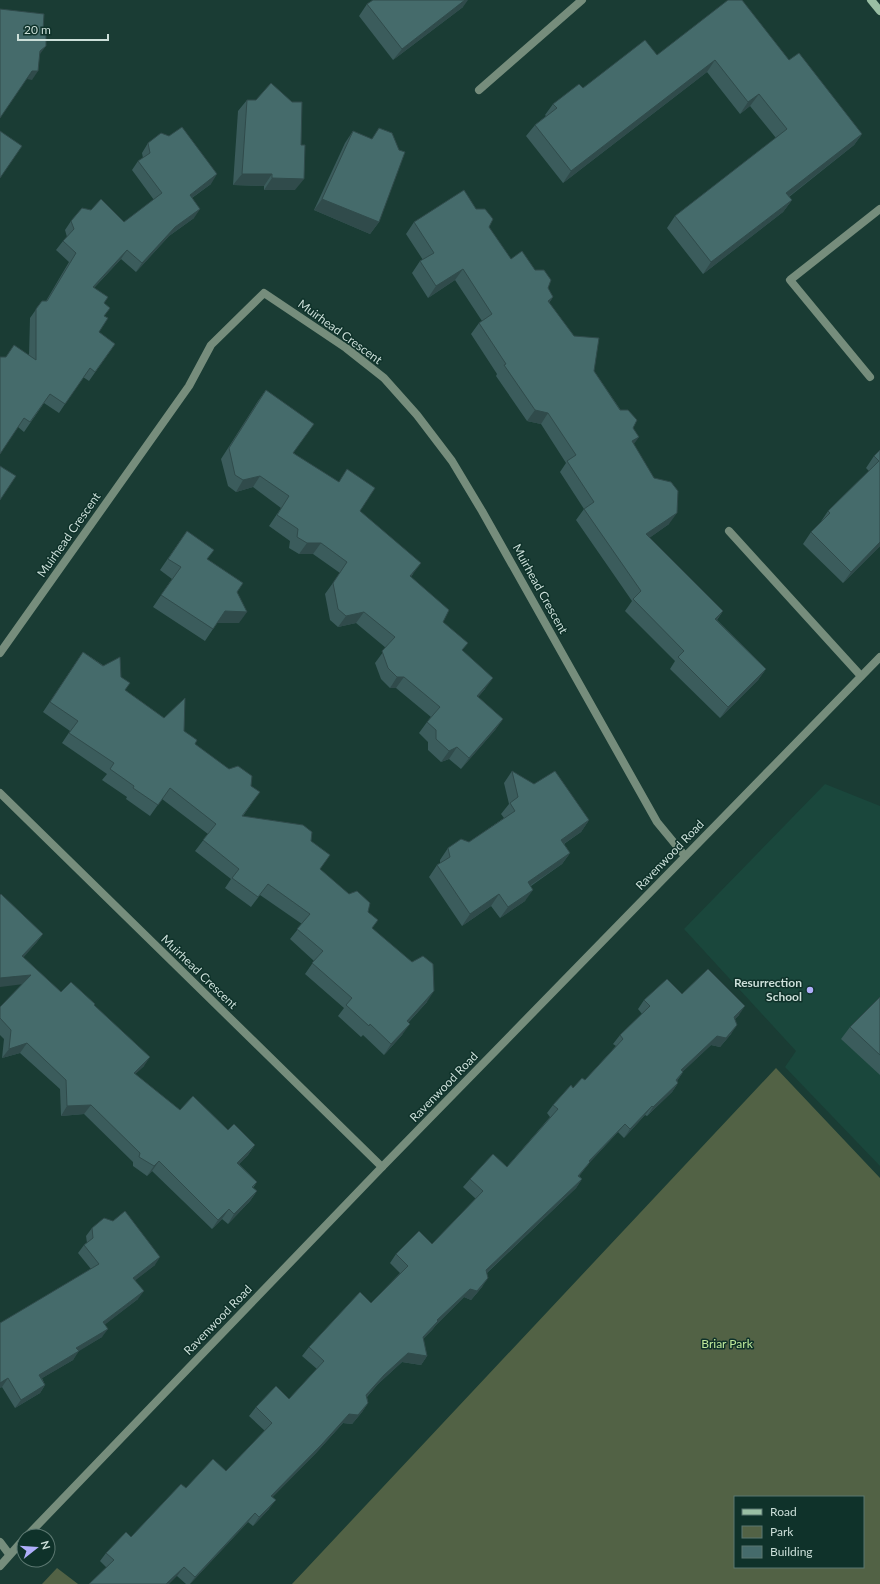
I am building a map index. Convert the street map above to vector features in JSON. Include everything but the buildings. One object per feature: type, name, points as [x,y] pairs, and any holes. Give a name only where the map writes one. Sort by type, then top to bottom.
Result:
[{"type":"main road","points":[[871,0],[880,11]]},
{"type":"street","points":[[479,90],[582,0]]},
{"type":"street","points":[[870,377],[790,280],[880,209]]},
{"type":"street","name":"Muirhead Crescent","points":[[0,654],[189,386],[212,344],[264,293],[346,348],[384,378],[417,415],[448,455],[482,511],[657,822],[685,856]]},
{"type":"street","points":[[729,531],[861,676]]},
{"type":"street","name":"Ravenwood Road","points":[[35,1528],[382,1167],[880,657]]},
{"type":"street","name":"Muirhead Crescent","points":[[0,793],[382,1167]]},
{"type":"street","points":[[0,1542],[9,1554]]},
{"type":"street","points":[[0,1566],[16,1547]]},
{"type":"shaded area","name":"Resurrection School","points":[[825,784],[880,806],[880,1166],[785,1067],[796,1051],[684,929]]},
{"type":"green space","name":"Briar Park","points":[[776,1068],[880,1178],[880,1584],[292,1584]]},
{"type":"green space","points":[[57,1568],[78,1584],[42,1584]]},
{"type":"place","name":"Resurrection School","points":[[810,990]]}]
